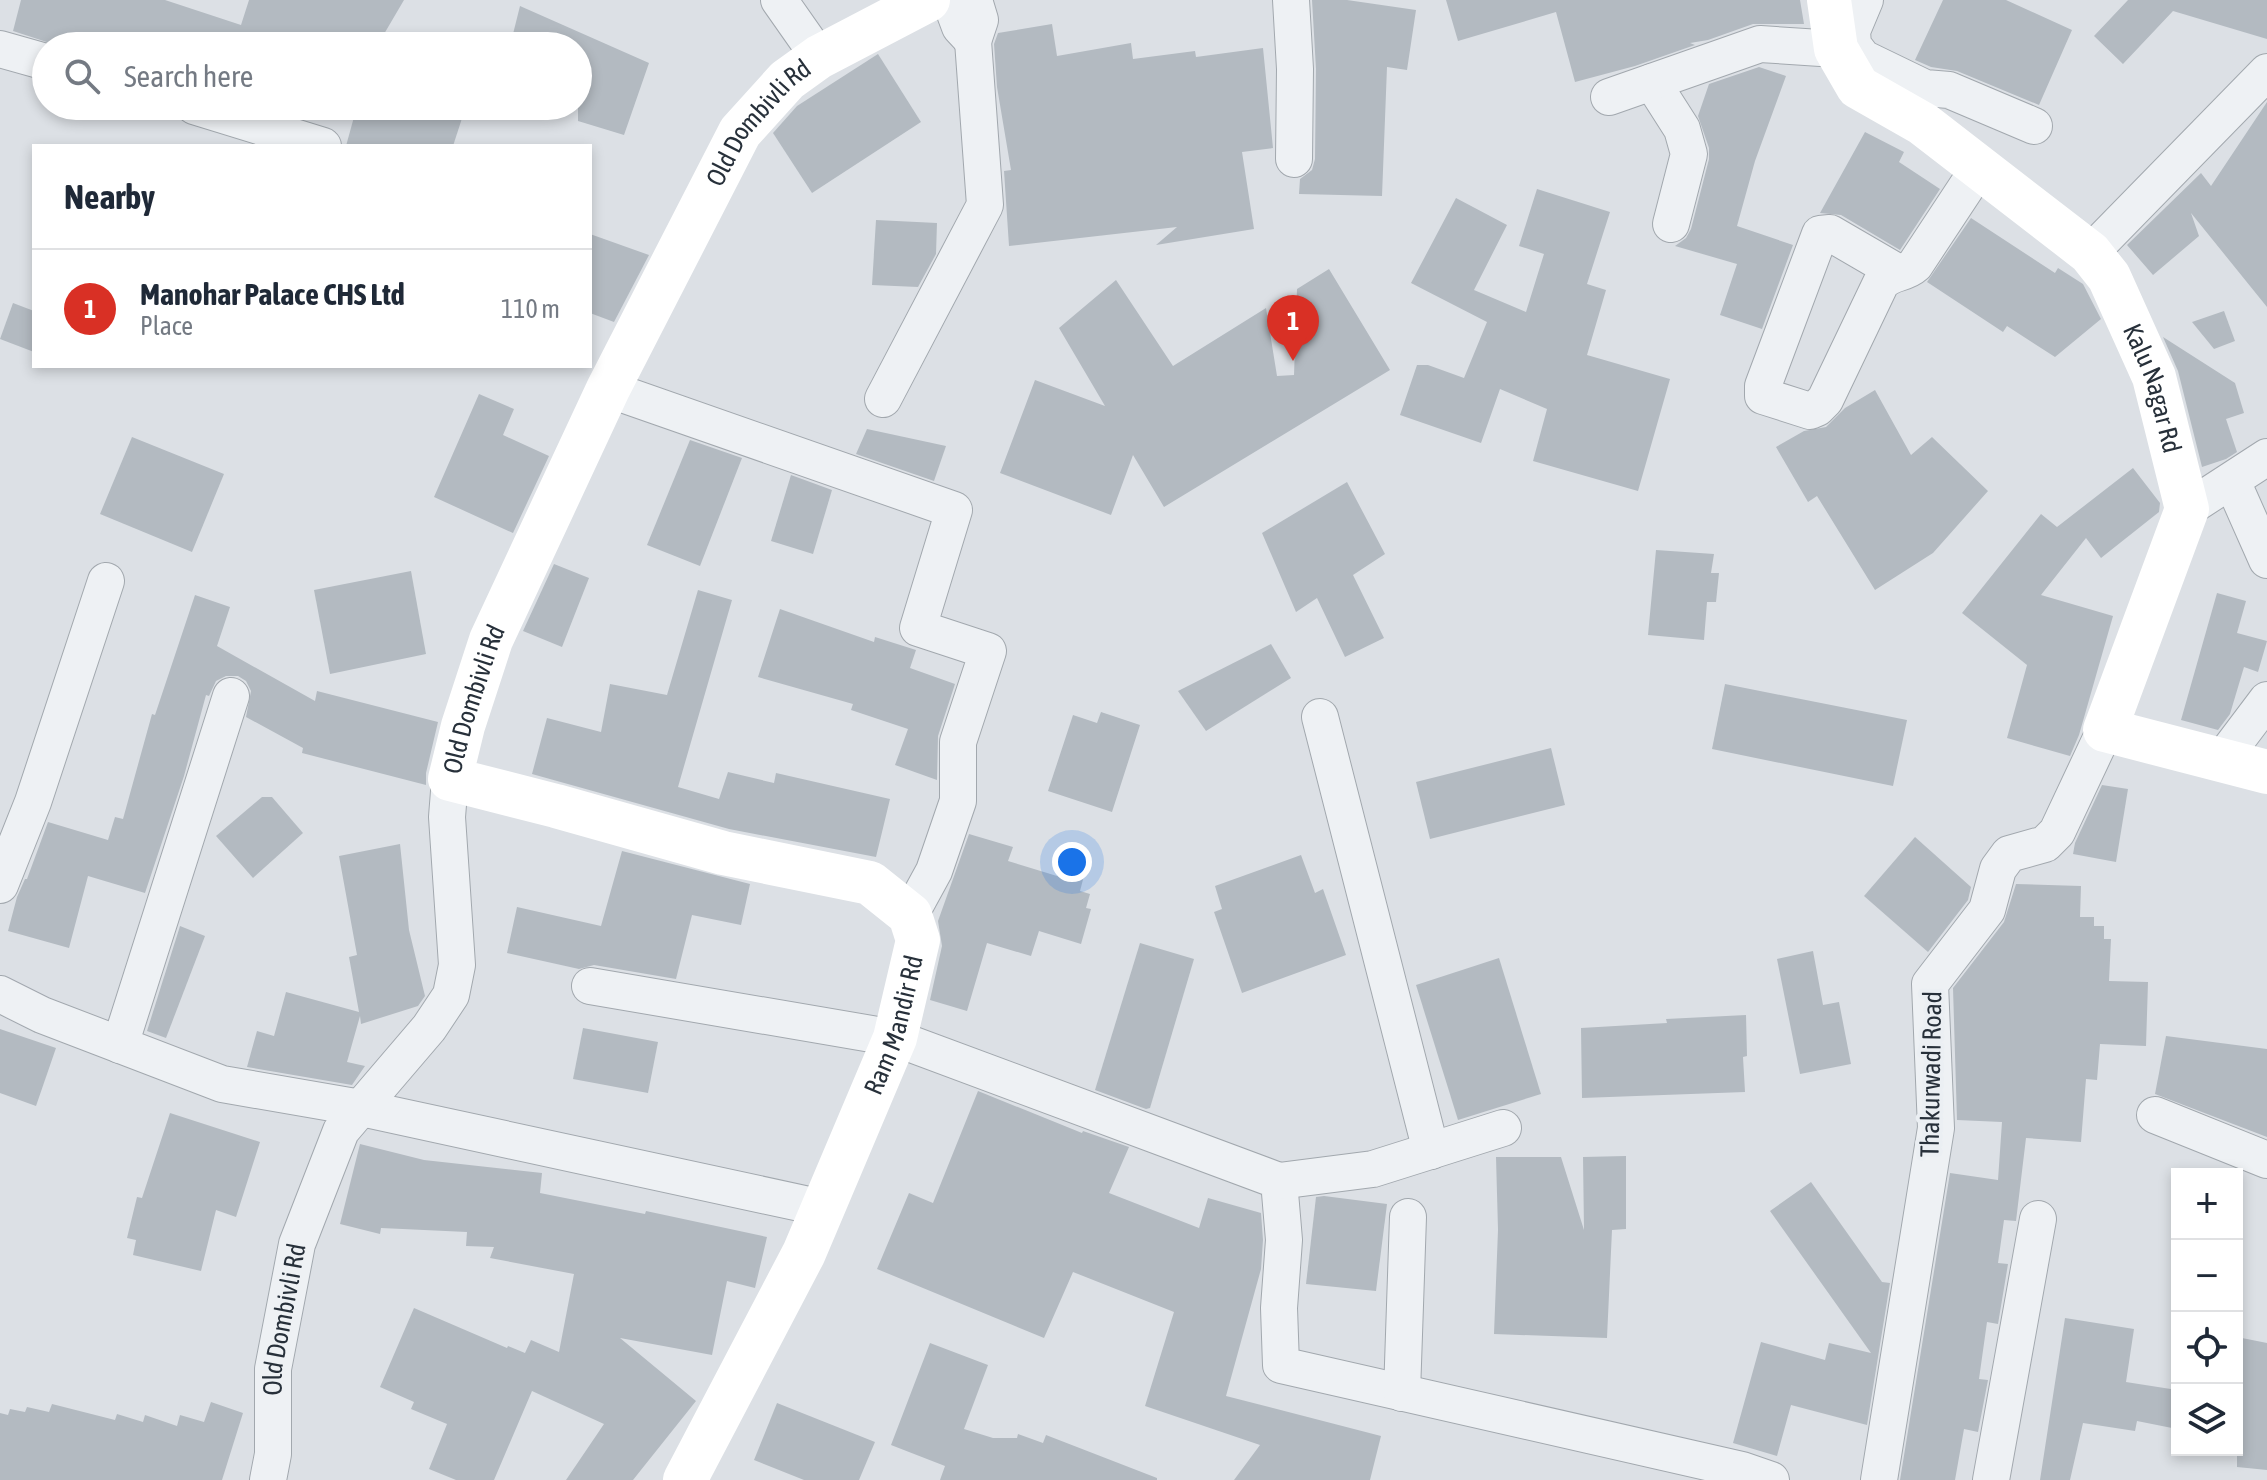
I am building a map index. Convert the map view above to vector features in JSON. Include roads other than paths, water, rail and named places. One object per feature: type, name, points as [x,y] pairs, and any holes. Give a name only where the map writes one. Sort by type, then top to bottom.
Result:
[{"type":"street","points":[[779,0],[819,57],[928,0]]},
{"type":"street","points":[[950,0],[960,27],[973,41]]},
{"type":"street","points":[[883,399],[985,205],[973,41],[980,20],[974,0]]},
{"type":"street","points":[[1291,0],[1295,69],[1294,159]]},
{"type":"street","name":"Kalu Nagar Rd","points":[[1829,0],[1836,49],[1858,87],[1937,97],[1979,168],[2090,253],[2109,277],[2154,377],[2187,509]]},
{"type":"street","points":[[1865,0],[1852,31],[1853,45],[1863,58],[1937,97],[2034,126]]},
{"type":"street","points":[[1609,97],[1760,44],[1836,49]]},
{"type":"street","points":[[0,49],[32,58]]},
{"type":"street","name":"Old Dombivli Rd","points":[[268,1480],[273,1454],[273,1369],[297,1244],[341,1131],[429,1028],[451,995],[457,965],[447,817],[450,779],[463,726],[491,640],[608,389],[740,132],[787,80],[819,57]]},
{"type":"street","points":[[2090,253],[2267,72]]},
{"type":"street","points":[[1652,82],[1682,129],[1689,154],[1671,224]]},
{"type":"street","points":[[239,120],[317,144]]},
{"type":"street","points":[[1897,272],[1881,283],[1825,400],[1817,408],[1810,411],[1763,396],[1763,386],[1820,234],[1830,233],[1897,272],[1906,273],[1915,265],[1979,168]]},
{"type":"street","points":[[608,389],[954,510],[918,628],[988,651],[958,742],[958,801],[934,871],[910,915]]},
{"type":"street","points":[[2267,457],[2187,509],[2105,730],[2267,772]]},
{"type":"street","points":[[2232,481],[2267,560]]},
{"type":"street","points":[[0,885],[33,802],[106,581]]},
{"type":"street","points":[[120,1045],[231,696]]},
{"type":"street","points":[[2221,761],[2267,700]]},
{"type":"street","points":[[1320,717],[1431,1151]]},
{"type":"street","name":"Thakurwadi Road","points":[[1879,1480],[1936,1128],[1930,984],[1987,910],[1998,869],[2009,854],[2045,844],[2057,832],[2105,730]]},
{"type":"street","name":"Ram Mandir Rd","points":[[450,779],[723,853],[870,883],[910,915],[918,940],[895,1038],[804,1253],[685,1480]]},
{"type":"street","points":[[590,986],[895,1038],[1279,1181],[1373,1169],[1503,1128]]},
{"type":"street","points":[[0,994],[42,1015],[222,1084],[361,1108],[823,1208]]},
{"type":"street","points":[[2155,1115],[2267,1160]]},
{"type":"street","points":[[1279,1181],[1284,1240],[1279,1308],[1281,1365],[1742,1470],[1771,1480]]},
{"type":"street","points":[[1402,1393],[1408,1217]]},
{"type":"street","points":[[1991,1480],[2038,1219]]},
{"type":"place","name":"Manohar Palace CHS Ltd","points":[[1293,361]]}]
